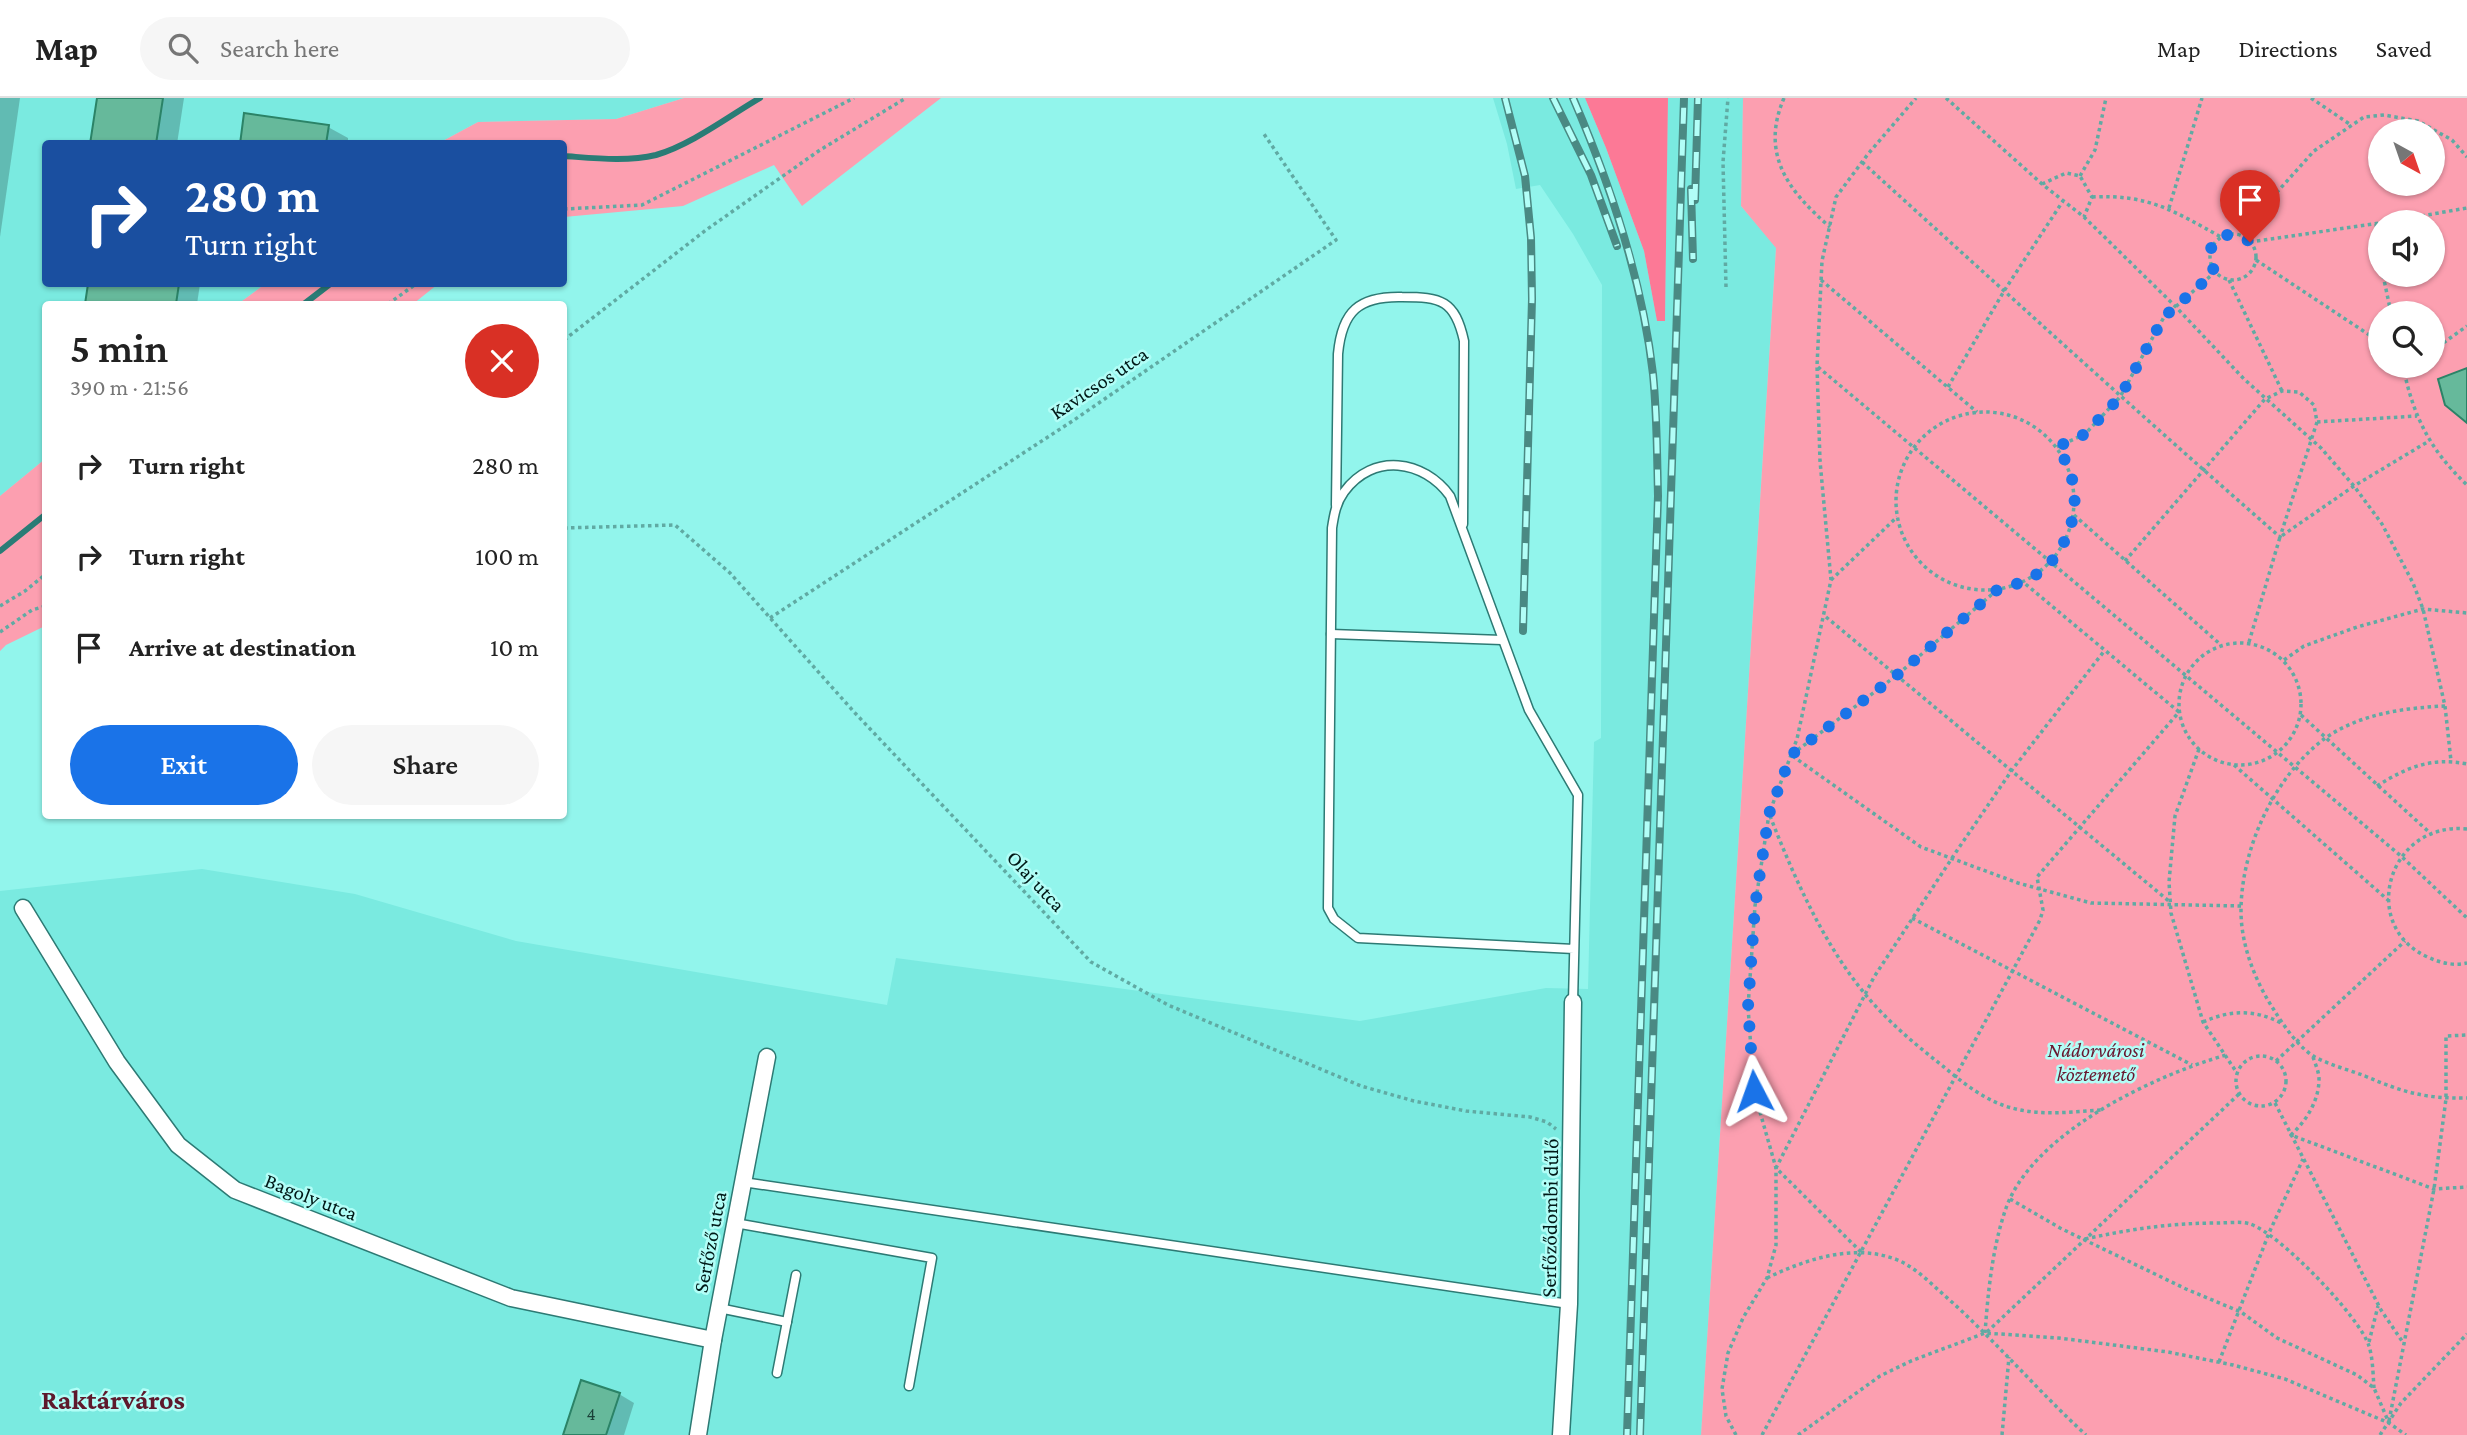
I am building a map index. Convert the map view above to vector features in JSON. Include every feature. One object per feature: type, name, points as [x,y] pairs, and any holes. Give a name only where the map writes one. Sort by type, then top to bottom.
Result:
[{"type":"street","name":"Bagoly utca","points":[[23,908],[117,1062],[178,1145],[235,1191],[511,1298],[713,1340]]},
{"type":"street","name":"Serfőződombi dűlő","points":[[1561,1435],[1569,1304],[1573,1002]]},
{"type":"street","name":"Serfőző utca","points":[[698,1435],[713,1340],[767,1056]]},
{"type":"lane","points":[[1462,531],[1464,341],[1457,317],[1443,301],[1431,297],[1381,296],[1361,303],[1345,322],[1340,335],[1338,354],[1336,508],[1332,528],[1328,908],[1334,919],[1358,938],[1574,949]]},
{"type":"lane","points":[[1336,508],[1352,483],[1366,473],[1395,464],[1413,468],[1441,483],[1450,496],[1529,710],[1578,795],[1573,1002]]},
{"type":"lane","points":[[1331,634],[1502,640]]},
{"type":"lane","points":[[743,1182],[1569,1304]]},
{"type":"lane","points":[[735,1223],[932,1258],[909,1386]]},
{"type":"lane","points":[[777,1373],[796,1275]]},
{"type":"lane","points":[[719,1308],[787,1322]]},
{"type":"path","points":[[567,209],[642,205],[853,98]]},
{"type":"path","points":[[567,338],[706,230],[820,150],[906,98]]},
{"type":"path","points":[[1726,286],[1723,162],[1728,98]]},
{"type":"path","points":[[1784,98],[1773,127],[1776,157],[1789,183],[1811,211],[1830,227]]},
{"type":"path","points":[[1736,1435],[1726,1416],[1721,1389],[1728,1353],[1743,1318],[1767,1278],[1776,1245],[1776,1168],[1754,1091],[1748,1007],[1755,906],[1769,814],[1791,755],[1809,692],[1831,580],[1820,461],[1817,366],[1821,280],[1836,197],[1916,98]]},
{"type":"path","points":[[1946,98],[2042,184],[2084,217],[2265,399],[2312,440],[2354,486],[2382,524],[2413,583],[2423,609],[2445,706],[2451,761]]},
{"type":"path","points":[[2080,176],[2095,150],[2106,98]]},
{"type":"path","points":[[2169,208],[2202,98]]},
{"type":"path","points":[[2311,98],[2351,125]]},
{"type":"path","points":[[2250,242],[2278,191],[2314,151],[2364,117],[2384,115],[2418,121],[2452,140],[2467,157]]},
{"type":"path","name":"Kavicsos utca","points":[[770,618],[1074,420],[1336,240],[1264,134]]},
{"type":"path","points":[[1862,162],[2120,397],[2280,537]]},
{"type":"path","points":[[2042,184],[2066,173],[2080,176],[2092,197]]},
{"type":"path","points":[[2092,197],[2121,196],[2169,208],[2221,237]]},
{"type":"path","points":[[2084,217],[2092,197]]},
{"type":"path","points":[[1948,387],[2004,292],[2063,201]]},
{"type":"path","points":[[2445,212],[2467,208]]},
{"type":"path","points":[[2250,242],[2368,225]]},
{"type":"path","points":[[2236,234],[2250,242],[2256,260],[2249,274],[2229,280],[2215,272],[2209,260],[2216,241],[2221,237],[2236,234]]},
{"type":"path","points":[[2256,260],[2368,334]]},
{"type":"path","points":[[2057,447],[2085,434],[2120,397],[2164,317],[2215,272]]},
{"type":"path","points":[[1821,280],[1977,412]]},
{"type":"path","points":[[2229,280],[2282,391]]},
{"type":"path","points":[[392,301],[412,287]]},
{"type":"path","points":[[2445,342],[2467,326]]},
{"type":"path","points":[[1817,366],[2401,856],[2467,918]]},
{"type":"path","points":[[2406,378],[2417,416],[2429,441],[2445,464],[2467,485]]},
{"type":"path","points":[[2125,561],[2265,399],[2282,391],[2299,393],[2314,405],[2317,422],[2249,642]]},
{"type":"path","points":[[1977,412],[2007,414],[2035,426],[2057,447],[2069,467],[2075,491],[2074,515],[2066,539],[2052,561],[2023,582],[1997,590],[1969,589],[1944,580],[1922,564],[1906,543],[1897,517],[1896,493],[1902,468],[1914,447],[1931,429],[1953,417],[1977,412]]},
{"type":"path","points":[[2317,422],[2417,416]]},
{"type":"path","points":[[2280,537],[2354,486],[2429,441]]},
{"type":"path","points":[[2074,515],[2221,645]]},
{"type":"path","points":[[1831,580],[1897,517]]},
{"type":"path","name":"Olaj utca","points":[[567,528],[675,525],[730,573],[855,713],[1091,962],[1168,1005],[1361,1086],[1414,1101],[1466,1111],[1530,1117],[1547,1122],[1573,1144]]},
{"type":"path","points":[[0,606],[42,577]]},
{"type":"path","points":[[2023,582],[2179,712]]},
{"type":"path","points":[[1791,755],[1897,675],[1997,590]]},
{"type":"path","points":[[0,632],[32,610],[42,607]]},
{"type":"path","points":[[2284,660],[2304,646],[2357,627],[2423,609],[2467,613]]},
{"type":"path","points":[[1825,616],[2171,904]]},
{"type":"path","points":[[2249,642],[2268,648],[2284,660],[2296,676],[2301,695],[2301,715],[2297,729],[2278,752],[2250,765],[2234,765],[2215,760],[2199,749],[2189,738],[2179,712],[2181,686],[2186,674],[2201,656],[2221,645],[2249,642]]},
{"type":"path","points":[[1776,1168],[1865,994],[1912,918],[2012,770],[2105,650]]},
{"type":"path","points":[[2445,706],[2389,712],[2354,722],[2326,738],[2295,766],[2273,799],[2256,835],[2245,876],[2242,906],[2246,944],[2262,992],[2283,1024],[2314,1057],[2404,1092],[2446,1099],[2467,1098]]},
{"type":"path","points":[[1762,1435],[2040,920],[2043,910],[2037,877],[2179,712]]},
{"type":"path","points":[[2301,715],[2430,833]]},
{"type":"path","points":[[2199,749],[2175,817],[2169,883],[2171,904],[2184,964],[2203,1023],[2237,1073]]},
{"type":"path","points":[[1791,755],[1922,847],[1951,859],[2091,903],[2242,906]]},
{"type":"path","points":[[2378,786],[2403,769],[2451,761],[2467,764]]},
{"type":"path","points":[[2234,765],[2388,900]]},
{"type":"path","points":[[1769,814],[1785,854],[1844,965],[1865,994],[1892,1023],[1968,1086],[2010,1108],[2047,1114],[2102,1110]]},
{"type":"path","points":[[2467,829],[2452,828],[2430,833],[2414,842],[2401,856],[2391,877],[2388,900],[2393,922],[2405,941],[2421,954],[2441,962],[2465,963],[2467,968]]},
{"type":"path","points":[[1912,918],[2192,1065]]},
{"type":"path","points":[[2276,1060],[2405,941]]},
{"type":"path","points":[[2203,1023],[2216,1016],[2239,1012],[2265,1014],[2283,1024]]},
{"type":"path","points":[[2389,1423],[2434,1189],[2446,1099],[2446,1036],[2467,1035]]},
{"type":"path","points":[[1985,1333],[1988,1291],[2004,1212],[2020,1181],[2041,1156],[2067,1133],[2134,1091],[2192,1065],[2226,1055]]},
{"type":"path","points":[[2261,1056],[2276,1060],[2286,1074],[2287,1082],[2285,1090],[2275,1103],[2259,1107],[2244,1101],[2236,1087],[2237,1073],[2247,1060],[2261,1056]]},
{"type":"path","points":[[2291,1135],[2305,1121],[2314,1102],[2319,1079],[2314,1057]]},
{"type":"path","points":[[1798,1435],[1880,1376],[1911,1361],[1985,1333],[2239,1094]]},
{"type":"path","points":[[2275,1103],[2379,1304],[2404,1344]]},
{"type":"path","points":[[2291,1135],[2434,1189],[2467,1187]]},
{"type":"path","points":[[2219,1362],[2269,1233],[2303,1158]]},
{"type":"path","points":[[1776,1168],[1861,1252]]},
{"type":"path","points":[[2010,1199],[2186,1289],[2237,1311],[2277,1338],[2357,1374],[2374,1388]]},
{"type":"path","points":[[2085,1239],[2141,1227],[2248,1223],[2269,1233],[2318,1278],[2369,1344]]},
{"type":"path","points":[[1767,1278],[1791,1266],[1834,1255],[1861,1252],[1892,1258],[1919,1272],[1985,1333],[2086,1435]]},
{"type":"path","points":[[2379,1304],[2369,1344],[2374,1388],[2389,1423]]},
{"type":"path","points":[[1985,1333],[2059,1338],[2168,1352],[2219,1362],[2285,1378],[2389,1423],[2406,1435]]},
{"type":"path","points":[[2381,1435],[2401,1403],[2467,1334]]},
{"type":"path","points":[[2002,1435],[2008,1357]]},
{"type":"shaded area","points":[[0,98],[684,98],[616,119],[478,122],[445,140],[42,140],[42,287],[261,287],[242,301],[42,301],[42,461],[0,496]]},
{"type":"shaded area","points":[[1493,98],[1585,98],[1644,251],[1657,321],[1665,320],[1668,98],[1743,98],[1741,206],[1776,247],[1701,1435],[0,1435],[0,891],[202,869],[355,894],[516,941],[887,1005],[896,958],[1360,1021],[1546,988],[1588,989],[1594,742],[1601,738],[1602,285],[1573,234],[1540,185],[1516,189],[1507,144]]},
{"type":"shaded area","points":[[1585,98],[1668,98],[1665,321],[1657,321],[1644,251]]},
{"type":"green space","points":[[684,98],[941,98],[802,206],[774,165],[683,206],[567,217],[567,140],[445,140],[478,122],[616,119]]},
{"type":"green space","name":"Nádorvárosi köztemető","points":[[1743,98],[2467,98],[2467,1435],[1701,1435],[1776,248],[1741,206]]},
{"type":"green space","points":[[261,287],[434,287],[417,301],[242,301]]},
{"type":"green space","points":[[42,461],[42,627],[6,645],[0,651],[0,496]]},
{"type":"building","points":[[97,98],[163,98],[157,140],[91,140]]},
{"type":"building","points":[[244,113],[329,125],[327,140],[241,140]]},
{"type":"building","points":[[88,287],[179,287],[176,301],[85,301]]},
{"type":"building","points":[[2467,368],[2467,423],[2445,405],[2438,379]]},
{"type":"building","points":[[581,1380],[620,1393],[606,1435],[563,1435]]},
{"type":"waterway","points":[[567,156],[622,159],[656,155],[696,137],[760,98]]},
{"type":"waterway","points":[[308,301],[326,287]]},
{"type":"waterway","points":[[0,551],[42,517]]},
{"type":"railway","points":[[1505,98],[1525,176],[1531,238],[1532,299],[1523,631]]},
{"type":"railway","points":[[1553,98],[1591,175],[1617,246]]},
{"type":"railway","points":[[1573,98],[1600,165],[1633,268],[1648,338],[1656,419],[1658,496],[1627,1435]]},
{"type":"railway","points":[[1640,1435],[1684,98]]},
{"type":"railway","points":[[1695,200],[1698,98]]},
{"type":"railway","points":[[1691,189],[1693,259]]},
{"type":"district","name":"Raktárváros","points":[[113,1399]]},
{"type":"route","points":[[1754,1091],[1748,1007],[1755,906],[1769,814],[1791,755],[1897,675],[1997,590],[2023,582],[2052,561],[2066,539],[2074,515],[2075,491],[2069,467],[2057,447],[2085,434],[2120,397],[2164,317],[2215,272],[2209,260],[2216,241],[2228,234],[2236,234],[2250,242]]}]
